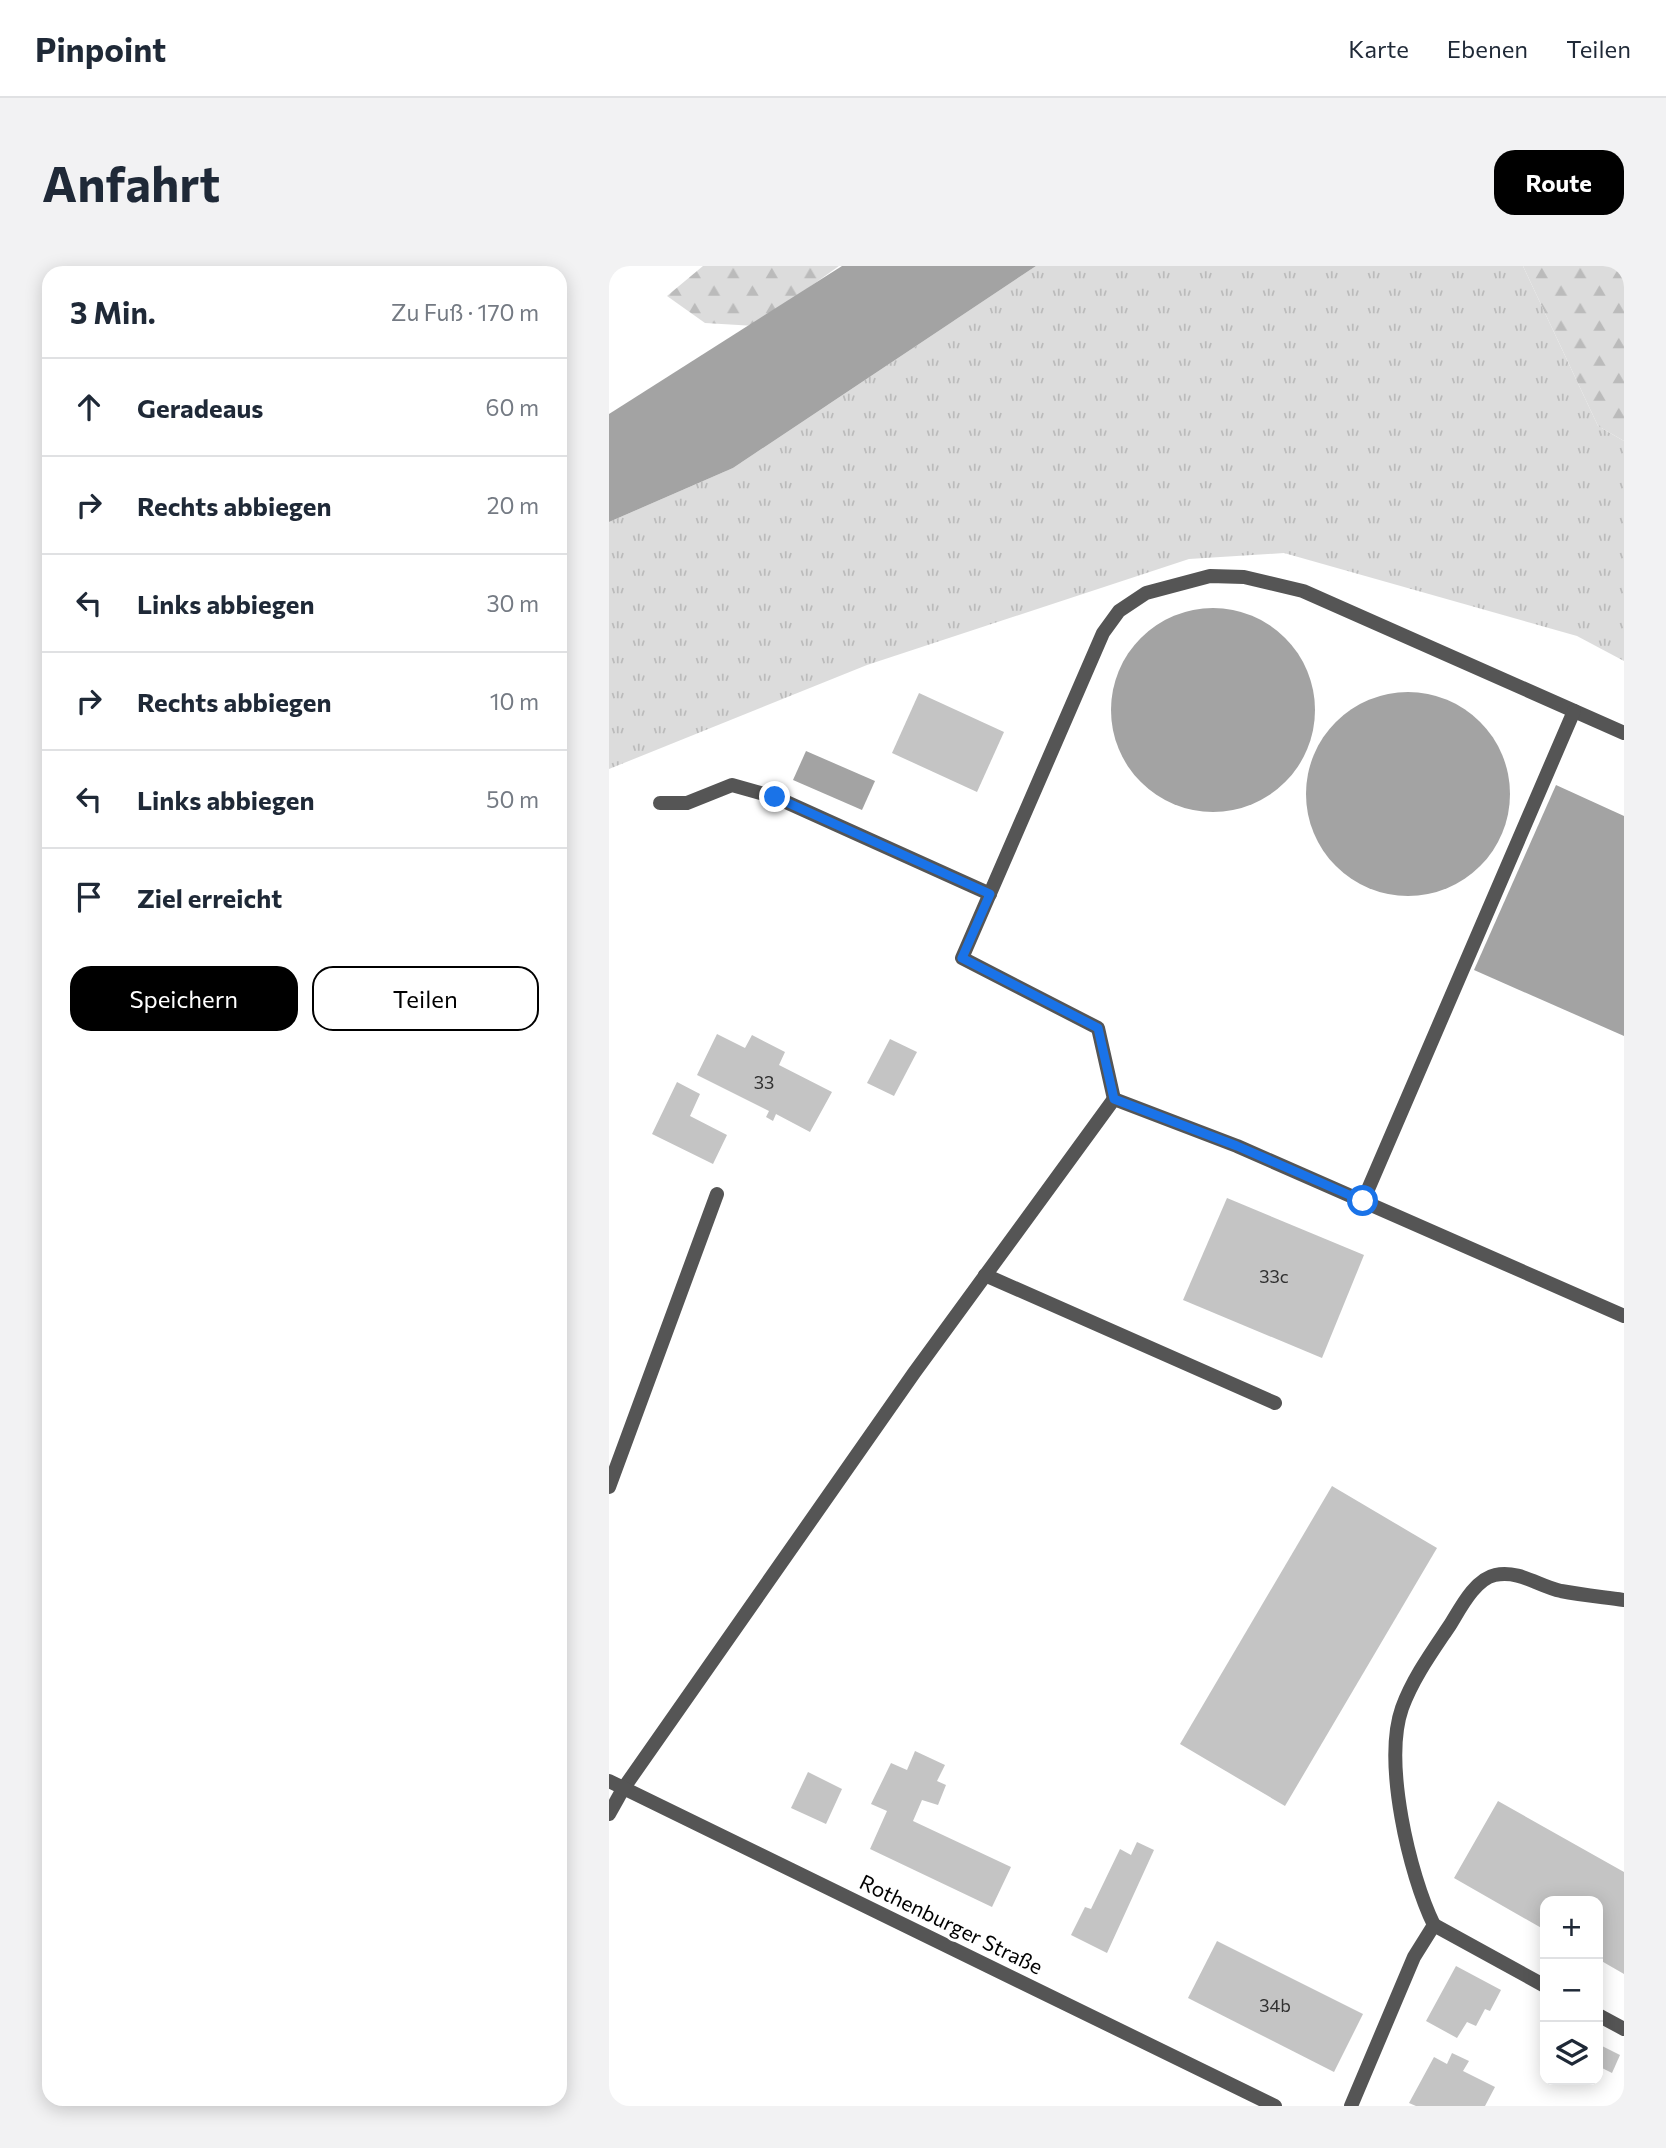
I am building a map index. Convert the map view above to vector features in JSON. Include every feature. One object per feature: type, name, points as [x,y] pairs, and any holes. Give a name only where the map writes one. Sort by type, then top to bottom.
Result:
[{"type":"street","points":[[609,1814],[623,1789],[985,1276],[1114,1099],[1098,1028],[962,958],[1103,633],[1119,611],[1146,593],[1210,576],[1244,577],[1303,591],[1624,733]]},
{"type":"street","points":[[1363,1201],[1574,711]]},
{"type":"street","points":[[660,803],[687,803],[731,786],[775,797],[990,894]]},
{"type":"street","points":[[1114,1099],[1237,1146],[1624,1317]]},
{"type":"street","points":[[609,1487],[717,1194]]},
{"type":"street","points":[[985,1276],[1275,1403]]},
{"type":"street","points":[[1540,1983],[1434,1925],[1421,1897],[1397,1790],[1396,1744],[1401,1710],[1414,1679],[1470,1594],[1492,1575],[1514,1574],[1559,1590],[1624,1600]]},
{"type":"street","name":"Rothenburger Straße","points":[[609,1782],[1275,2106]]},
{"type":"street","points":[[1351,2106],[1414,1958],[1434,1925]]},
{"type":"street","points":[[1603,2018],[1624,2029]]},
{"type":"green space","points":[[703,266],[839,266],[755,326],[705,323],[667,296]]},
{"type":"green space","points":[[1036,266],[1523,266],[1598,426],[1624,441],[1624,661],[1577,636],[1284,553],[1189,559],[867,665],[609,769],[609,522],[733,468]]},
{"type":"green space","points":[[1523,266],[1624,266],[1624,441],[1598,426]]},
{"type":"shaded area","points":[[842,266],[1036,266],[733,468],[609,522],[609,414]]},
{"type":"shaded area","points":[[1213,608],[1252,615],[1285,638],[1308,671],[1315,710],[1308,749],[1285,782],[1252,805],[1213,812],[1174,805],[1141,782],[1118,749],[1111,710],[1118,671],[1141,638],[1174,615]]},
{"type":"shaded area","points":[[1408,692],[1447,699],[1480,722],[1503,755],[1510,794],[1503,833],[1480,866],[1447,889],[1408,896],[1369,889],[1336,866],[1313,833],[1306,794],[1313,755],[1336,722],[1369,699]]},
{"type":"shaded area","points":[[806,751],[875,781],[862,810],[793,780]]},
{"type":"shaded area","points":[[1556,785],[1624,816],[1624,1036],[1474,970]]},
{"type":"building","points":[[919,693],[1004,732],[977,792],[892,753]]},
{"type":"building","points":[[717,1034],[745,1048],[752,1035],[785,1052],[779,1065],[832,1092],[810,1132],[776,1114],[773,1121],[766,1117],[769,1111],[697,1075]]},
{"type":"building","points":[[890,1039],[917,1052],[894,1096],[867,1083]]},
{"type":"building","points":[[677,1082],[700,1094],[690,1116],[727,1135],[713,1164],[652,1134]]},
{"type":"building","points":[[1227,1198],[1364,1255],[1322,1358],[1183,1300]]},
{"type":"building","points":[[1332,1486],[1437,1548],[1285,1806],[1180,1744]]},
{"type":"building","points":[[915,1751],[945,1765],[937,1781],[946,1785],[938,1805],[922,1800],[913,1821],[1011,1867],[992,1907],[870,1849],[887,1811],[871,1804],[891,1763],[907,1770]]},
{"type":"building","points":[[808,1772],[842,1789],[826,1824],[791,1808]]},
{"type":"building","points":[[1498,1801],[1624,1872],[1624,1974],[1603,1962],[1603,1896],[1540,1896],[1540,1927],[1454,1878]]},
{"type":"building","points":[[1137,1842],[1154,1850],[1107,1953],[1071,1935],[1085,1907],[1091,1909],[1120,1849],[1131,1855]]},
{"type":"building","points":[[1217,1941],[1363,2014],[1334,2072],[1188,1998]]},
{"type":"building","points":[[1456,1966],[1501,1990],[1490,2011],[1485,2009],[1476,2026],[1467,2022],[1457,2038],[1426,2021]]},
{"type":"building","points":[[1603,2046],[1620,2055],[1612,2073],[1603,2068]]},
{"type":"building","points":[[1452,2053],[1469,2061],[1463,2071],[1495,2087],[1485,2106],[1416,2106],[1409,2103],[1434,2057],[1447,2064]]},
{"type":"route","points":[[775,797],[990,894],[962,958],[1098,1028],[1114,1099],[1237,1146],[1363,1201]]}]
